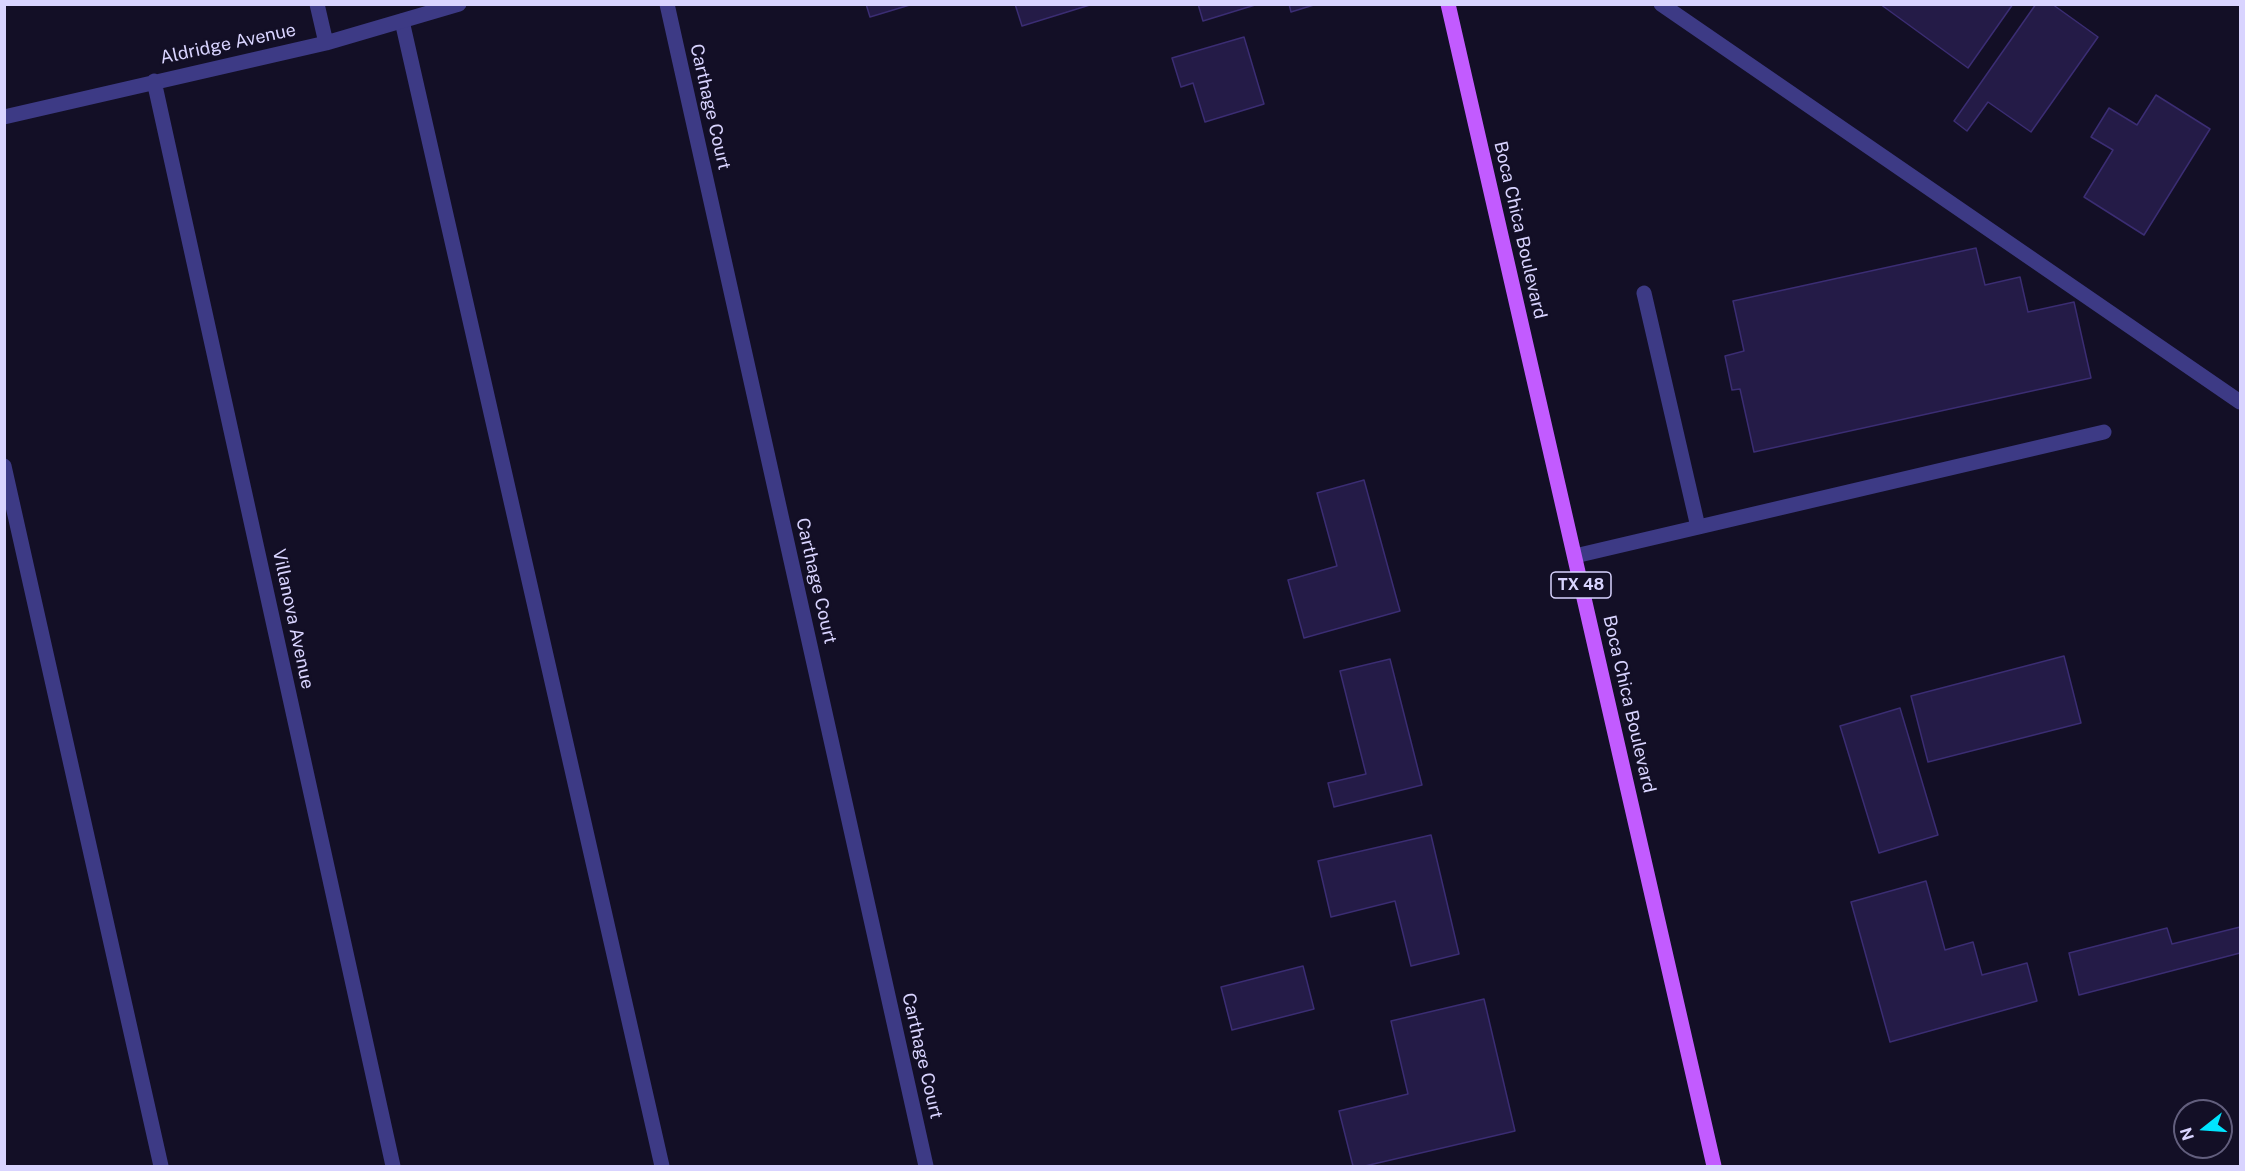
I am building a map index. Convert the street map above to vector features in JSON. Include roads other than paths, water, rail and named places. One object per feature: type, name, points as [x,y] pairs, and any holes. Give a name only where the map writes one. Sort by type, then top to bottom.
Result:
[{"type":"main road","name":"Boca Chica Boulevard","points":[[1448,4],[1714,1167]]},
{"type":"street","points":[[317,4],[326,43]]},
{"type":"street","name":"Aldridge Avenue","points":[[4,117],[326,43],[459,4]]},
{"type":"street","name":"Carthage Court","points":[[667,4],[927,1167]]},
{"type":"street","points":[[1661,4],[2241,402]]},
{"type":"street","points":[[402,21],[662,1167]]},
{"type":"street","name":"Villanova Avenue","points":[[154,81],[393,1167]]},
{"type":"street","points":[[1644,293],[1698,527]]},
{"type":"street","points":[[1575,556],[2104,432]]},
{"type":"street","points":[[4,466],[161,1167]]}]
